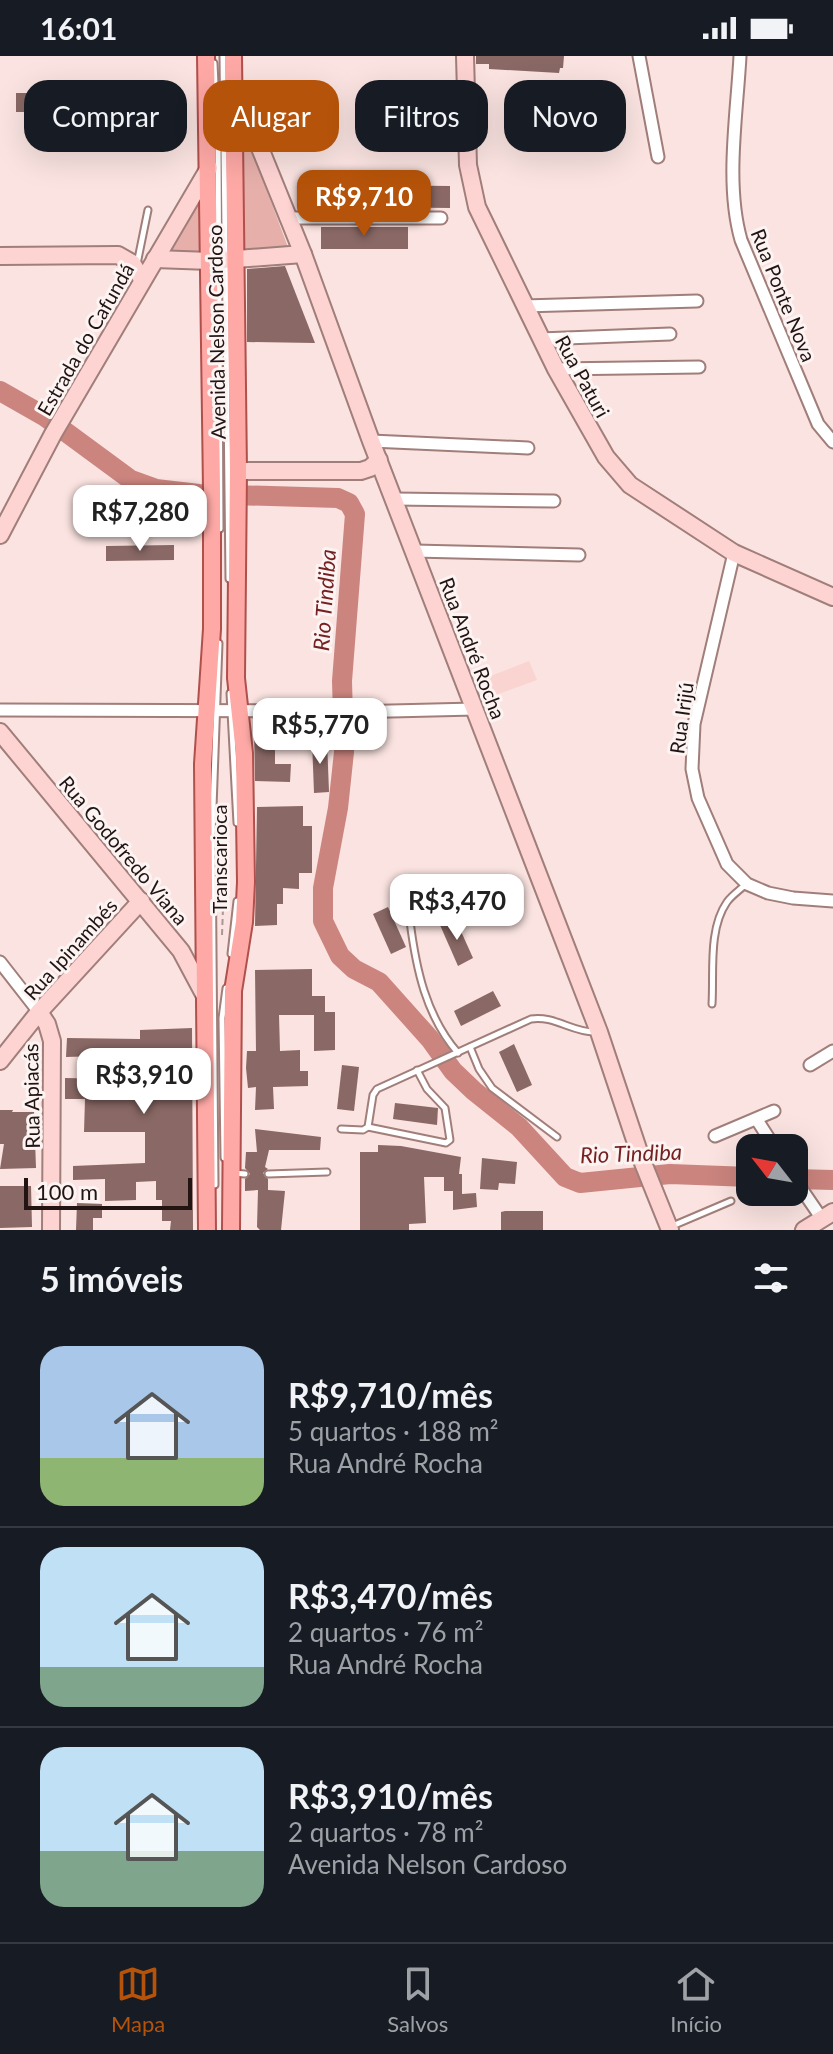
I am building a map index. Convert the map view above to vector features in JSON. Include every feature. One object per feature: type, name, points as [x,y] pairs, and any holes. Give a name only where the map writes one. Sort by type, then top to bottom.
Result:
[{"type":"main road","name":"Avenida Nelson Cardoso","points":[[206,56],[209,166],[222,260],[238,471],[225,496],[212,629],[224,712],[244,762],[246,882],[244,922],[233,991],[238,1174],[231,1230]]},
{"type":"main road","name":"Avenida Nelson Cardoso","points":[[233,56],[234,80]]},
{"type":"main road","name":"Rua Paturi","points":[[465,56],[468,165],[477,207],[540,339],[606,457],[630,485],[734,553],[833,597]]},
{"type":"main road","name":"Avenida Nelson Cardoso","points":[[207,1230],[203,764],[236,678],[225,496],[222,260],[229,152]]},
{"type":"main road","name":"Rua André Rocha","points":[[261,152],[303,254],[371,441],[599,1032],[651,1186],[677,1227]]},
{"type":"main road","name":"Estrada do Cafundá","points":[[0,535],[139,274],[155,259],[209,166]]},
{"type":"main road","points":[[0,256],[106,254],[125,258],[139,274]]},
{"type":"main road","points":[[155,259],[222,260],[303,254]]},
{"type":"main road","points":[[238,471],[361,471],[379,460]]},
{"type":"main road","name":"Rua Godofredo Viana","points":[[0,732],[187,958],[206,1001]]},
{"type":"main road","name":"Rua Ipinambés","points":[[0,1061],[39,1012],[141,901]]},
{"type":"main road","name":"Rua Apiacás","points":[[39,1012],[52,1041],[51,1230]]},
{"type":"main road","points":[[804,1230],[827,1216]]},
{"type":"street","points":[[639,56],[658,157]]},
{"type":"street","name":"Rua Ponte Nova","points":[[740,56],[734,218],[818,424],[833,442]]},
{"type":"street","points":[[286,218],[441,218]]},
{"type":"street","points":[[524,306],[697,301]]},
{"type":"street","points":[[540,339],[670,334]]},
{"type":"street","points":[[556,369],[699,367]]},
{"type":"street","points":[[371,441],[528,448]]},
{"type":"street","points":[[394,499],[554,501]]},
{"type":"street","points":[[414,551],[579,555]]},
{"type":"street","name":"Rua Irijú","points":[[734,553],[694,724],[692,769],[698,798],[727,864],[747,884]]},
{"type":"street","points":[[349,712],[475,709]]},
{"type":"street","points":[[0,710],[328,711]]},
{"type":"street","points":[[747,884],[768,893],[793,898],[833,901]]},
{"type":"street","points":[[0,962],[39,1012]]},
{"type":"street","points":[[810,1065],[829,1054],[833,1069]]},
{"type":"street","points":[[715,1136],[774,1111]]},
{"type":"street","points":[[757,1120],[766,1134]]},
{"type":"street","points":[[808,1196],[827,1216]]},
{"type":"lane","points":[[213,56],[222,260]]},
{"type":"lane","points":[[222,260],[223,56]]},
{"type":"lane","points":[[139,274],[148,210]]},
{"type":"lane","name":"Transcarioca","points":[[215,1230],[212,835],[224,712]]},
{"type":"lane","name":"Transcarioca","points":[[224,712],[239,869],[222,1018],[224,1230]]},
{"type":"lane","points":[[712,1004],[715,939],[719,920],[727,902],[747,884]]},
{"type":"lane","points":[[410,921],[421,985],[443,1036],[455,1054]]},
{"type":"lane","points":[[368,1127],[375,1091],[531,1019],[541,1017],[584,1032],[599,1032]]},
{"type":"lane","points":[[470,1047],[479,1069],[492,1088],[557,1137]]},
{"type":"lane","points":[[341,1129],[363,1130],[368,1127],[446,1143],[450,1140],[445,1108],[427,1089],[417,1070]]},
{"type":"lane","points":[[268,1174],[327,1172]]},
{"type":"lane","points":[[677,1227],[694,1216],[731,1201]]},
{"type":"lane","points":[[694,1216],[699,1227]]},
{"type":"path","points":[[222,935],[224,882]]},
{"type":"shaded area","points":[[243,152],[253,152],[289,250],[241,253]]},
{"type":"shaded area","points":[[205,180],[205,251],[164,251]]},
{"type":"shaded area","points":[[529,661],[537,680],[482,700],[475,682]]},
{"type":"building","points":[[476,56],[564,56],[563,68],[559,73],[489,69],[489,64],[476,64]]},
{"type":"building","points":[[16,93],[24,93],[24,112],[16,112]]},
{"type":"building","points":[[363,185],[450,186],[450,208],[363,207]]},
{"type":"building","points":[[321,227],[408,227],[408,249],[321,249]]},
{"type":"building","points":[[285,266],[315,343],[247,342],[247,269]]},
{"type":"building","points":[[174,545],[174,560],[106,561],[106,546]]},
{"type":"building","points":[[312,721],[312,745],[275,745],[275,764],[291,764],[290,782],[255,781],[254,727]]},
{"type":"building","points":[[312,740],[327,740],[329,792],[314,793]]},
{"type":"building","points":[[303,806],[303,826],[312,826],[312,873],[299,873],[299,889],[283,888],[283,904],[277,904],[277,925],[255,926],[257,807]]},
{"type":"building","points":[[388,907],[406,947],[391,954],[373,914]]},
{"type":"building","points":[[455,918],[473,958],[458,966],[440,925]]},
{"type":"building","points":[[312,969],[312,996],[325,996],[325,1012],[335,1012],[335,1050],[314,1051],[314,1015],[279,1015],[280,1051],[300,1050],[300,1071],[308,1071],[308,1086],[273,1087],[274,1109],[255,1110],[256,1087],[248,1088],[246,1068],[247,1051],[256,1051],[255,970]]},
{"type":"building","points":[[493,991],[501,1006],[461,1026],[454,1011]]},
{"type":"building","points":[[192,1028],[193,1230],[170,1230],[171,1221],[162,1221],[162,1200],[156,1200],[156,1181],[136,1182],[136,1200],[105,1201],[105,1179],[73,1180],[73,1166],[145,1163],[145,1132],[84,1132],[85,1099],[65,1099],[65,1078],[115,1079],[115,1076],[130,1075],[131,1055],[66,1057],[67,1038],[140,1039],[140,1030]]},
{"type":"building","points":[[514,1044],[532,1085],[517,1092],[499,1052]]},
{"type":"building","points":[[342,1065],[359,1067],[354,1111],[337,1109]]},
{"type":"building","points":[[395,1103],[438,1108],[437,1125],[393,1119]]},
{"type":"building","points":[[0,1110],[34,1112],[36,1168],[0,1169],[4,1144],[0,1144]]},
{"type":"building","points":[[255,1129],[321,1137],[320,1150],[269,1150],[265,1167],[268,1169],[263,1173],[268,1179],[268,1190],[285,1191],[281,1230],[260,1230],[257,1227],[258,1190],[245,1191],[245,1179],[250,1174],[245,1168],[246,1152],[257,1152]]},
{"type":"building","points":[[378,1145],[461,1157],[459,1174],[462,1174],[462,1194],[476,1193],[477,1207],[453,1210],[453,1191],[444,1191],[444,1177],[424,1177],[426,1223],[409,1224],[409,1230],[360,1230],[360,1152],[378,1152]]},
{"type":"building","points":[[482,1158],[517,1162],[515,1184],[499,1183],[498,1190],[480,1189]]},
{"type":"building","points":[[0,1186],[31,1186],[32,1227],[0,1228]]},
{"type":"building","points":[[77,1203],[102,1204],[102,1218],[93,1218],[93,1230],[76,1230]]},
{"type":"building","points":[[543,1211],[543,1230],[501,1230],[501,1212]]},
{"type":"waterway","name":"Rio Tindiba","points":[[0,391],[44,416],[131,480],[156,489],[199,494],[338,498],[349,503],[355,514],[342,681],[344,752],[338,808],[323,888],[323,921],[340,956],[354,969],[379,982],[430,1039],[453,1071],[519,1127],[565,1177],[580,1183],[670,1174],[736,1176]]},
{"type":"waterway","name":"Rio Tindiba","points":[[808,1179],[833,1180]]}]
